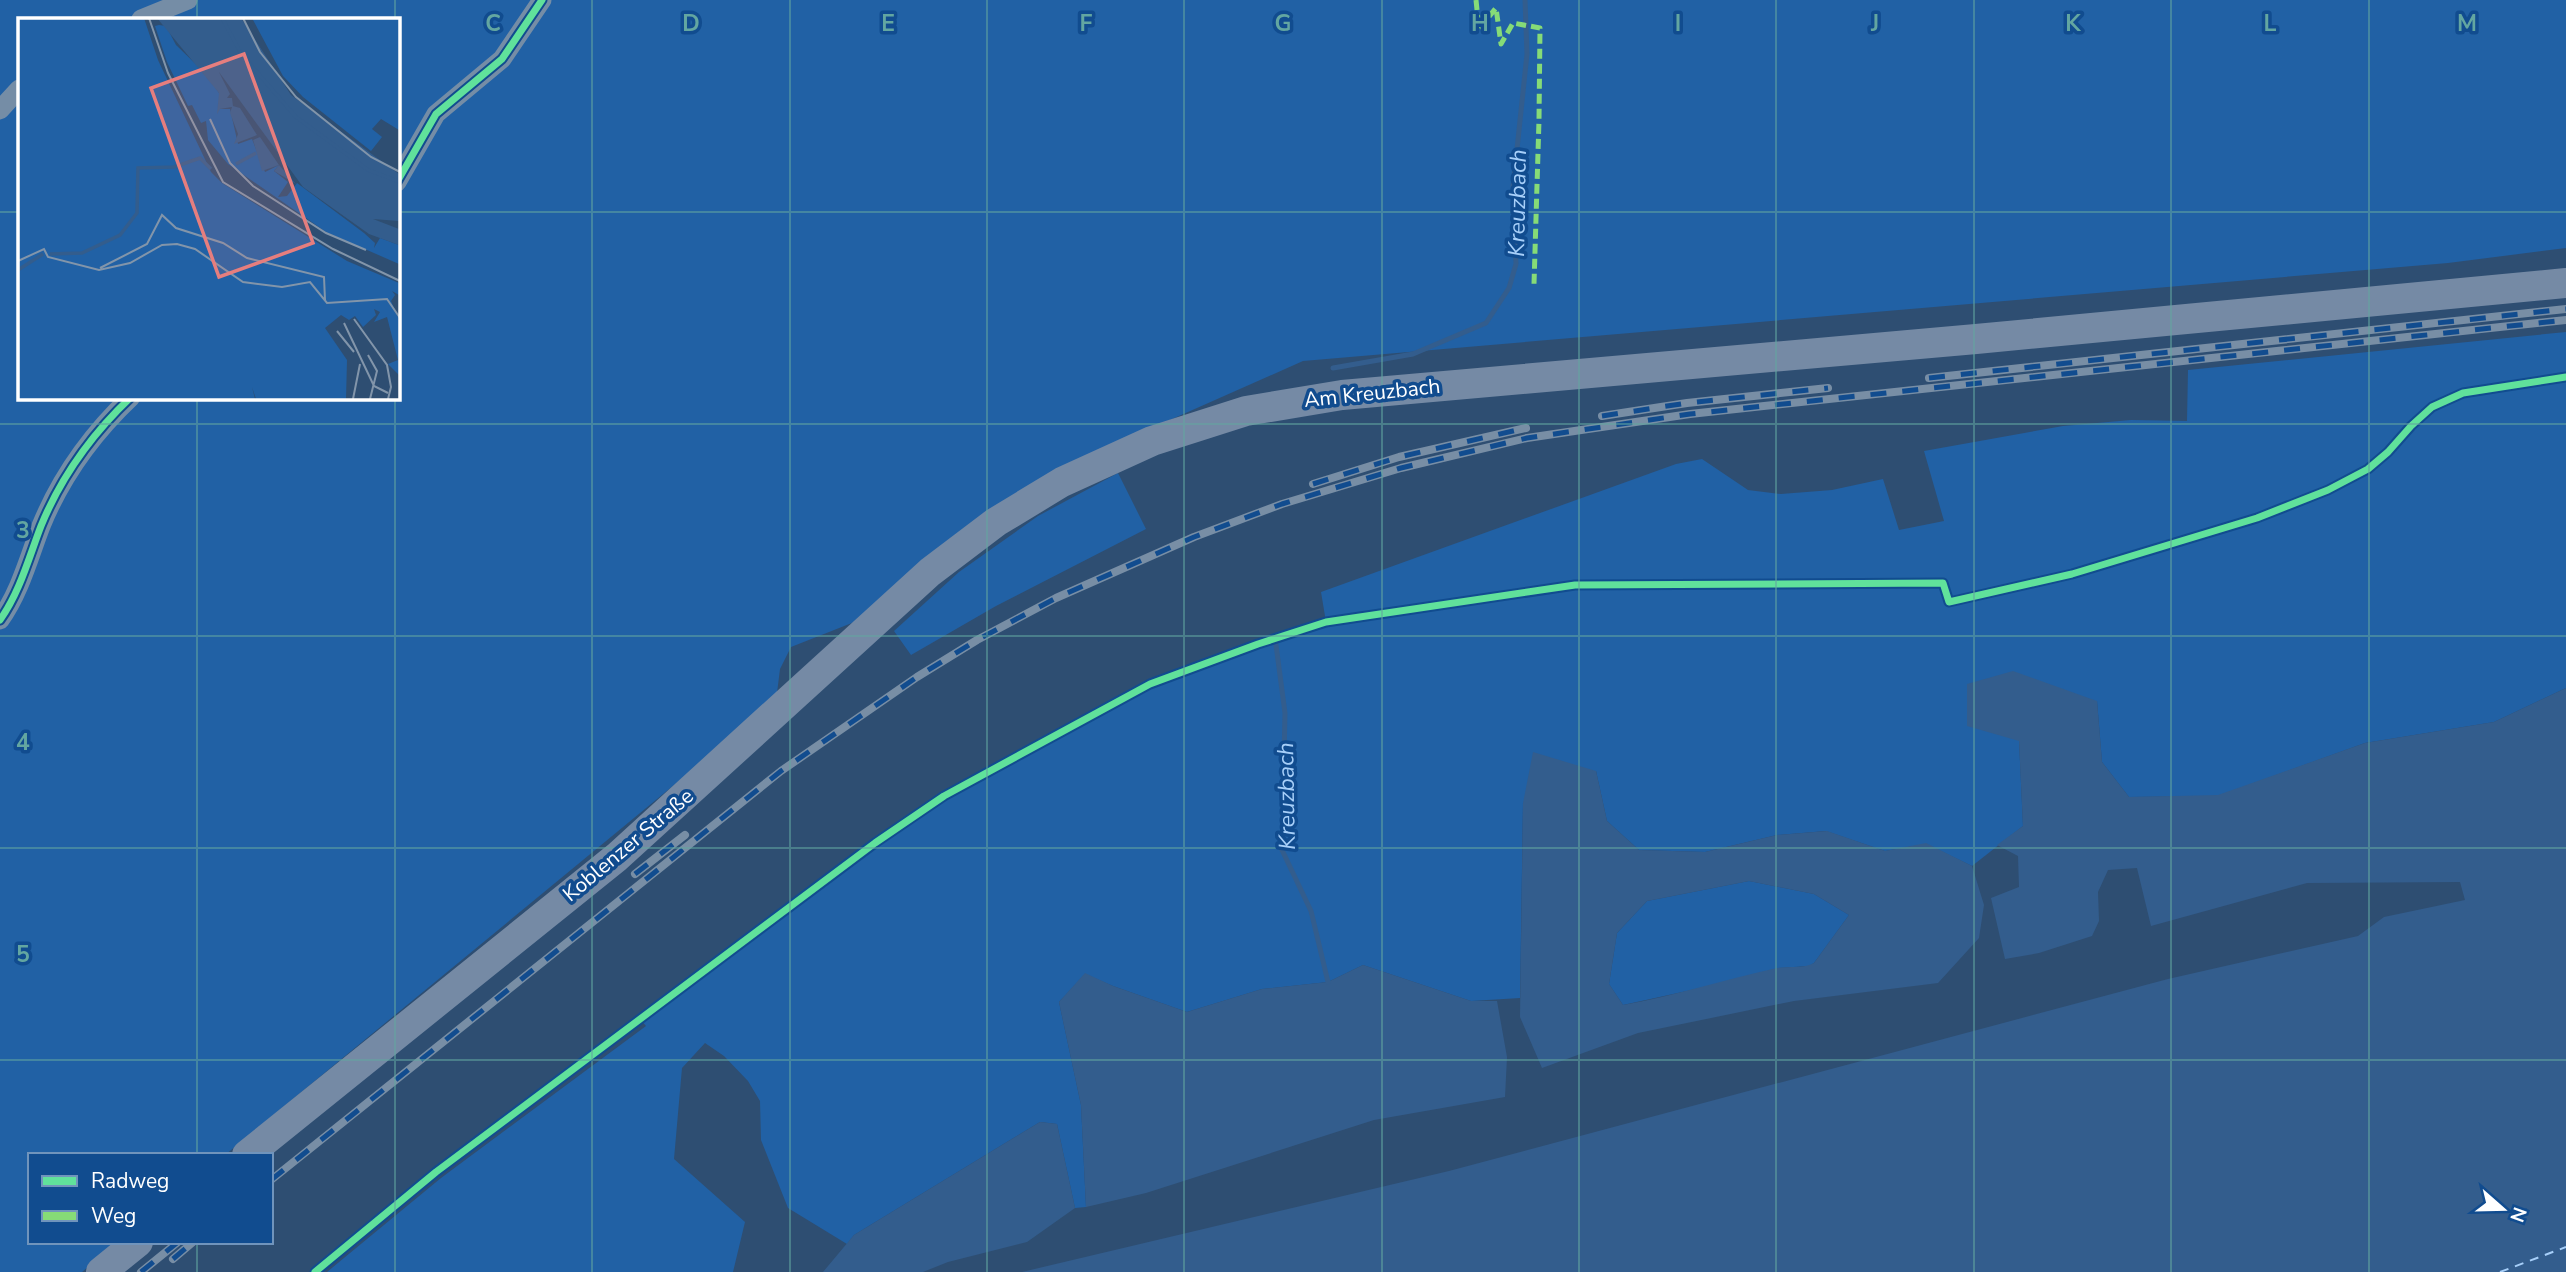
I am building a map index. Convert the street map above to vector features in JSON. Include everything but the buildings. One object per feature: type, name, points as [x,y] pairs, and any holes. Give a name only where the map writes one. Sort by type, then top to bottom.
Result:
[{"type":"main road","name":"Am Kreuzbach","points":[[996,522],[1062,482],[1121,453],[1214,420],[1278,405],[1354,393],[2004,337],[2566,283]]},
{"type":"main road","name":"Koblenzer Straße","points":[[249,1153],[617,857],[921,580],[996,522]]},
{"type":"main road","points":[[101,1272],[136,1244]]},
{"type":"street","points":[[143,18],[188,0]]},
{"type":"street","points":[[399,179],[436,114],[502,59],[541,0]]},
{"type":"street","points":[[0,110],[18,90]]},
{"type":"street","points":[[0,620],[15,595],[42,524],[62,483],[93,439],[129,399]]},
{"type":"shaded area","points":[[0,0],[2566,0],[2566,248],[2448,263],[1303,361],[1118,443],[862,619],[791,647],[780,669],[776,701],[227,1153],[28,1153],[28,1244],[116,1244],[82,1272],[0,1272]]},
{"type":"shaded area","points":[[2566,332],[2566,688],[2494,722],[2365,743],[2218,796],[2129,797],[2102,762],[2097,701],[2019,740],[2023,826],[1972,866],[1926,844],[1885,851],[1826,831],[1777,835],[1705,852],[1639,850],[1607,821],[1596,771],[1523,803],[1520,998],[1471,1001],[1363,965],[1328,982],[1262,989],[1187,1012],[1085,974],[1059,1002],[1081,1105],[1086,1207],[1075,1208],[1057,1124],[1040,1122],[854,1235],[847,1244],[788,1208],[761,1140],[760,1101],[748,1081],[724,1056],[705,1043],[682,1068],[674,1159],[745,1222],[733,1272],[327,1272],[441,1178],[646,1026],[640,1019],[875,843],[944,796],[1150,684],[1326,622],[1321,592],[1676,464],[1702,459],[1748,490],[1781,494],[1832,490],[1883,479],[1899,530],[1944,521],[1924,451],[2063,426],[2131,420],[2187,421],[2188,370]]},
{"type":"shaded area","points":[[1118,473],[1146,529],[996,606],[911,655],[894,631],[959,572],[1038,516]]},
{"type":"shaded area","points":[[2013,671],[2097,701],[2102,762],[2129,797],[2218,795],[2365,743],[2494,722],[2566,688],[2566,1272],[1022,1272],[1449,1171],[2168,979],[2358,936],[2384,917],[2465,900],[2460,882],[2307,883],[2151,926],[2137,868],[2108,870],[2098,892],[2099,921],[2092,936],[2039,953],[2005,959],[1991,898],[2019,887],[2018,856],[1997,845],[2023,826],[2019,741],[1967,726],[1967,684]]},
{"type":"shaded area","points":[[1533,752],[1596,771],[1607,821],[1639,850],[1705,852],[1777,835],[1827,831],[1885,851],[1926,843],[1972,866],[1984,905],[1979,938],[1938,983],[1794,1001],[1638,1033],[1542,1068],[1520,1017],[1523,803]],"holes":[[[1749,881],[1814,894],[1849,915],[1810,965],[1777,968],[1623,1005],[1609,984],[1617,933],[1647,901]]]},
{"type":"shaded area","points":[[1749,881],[1814,894],[1849,915],[1809,966],[1779,968],[1623,1005],[1609,984],[1617,933],[1647,901]]},
{"type":"shaded area","points":[[1363,965],[1471,1001],[1497,1001],[1507,1057],[1505,1097],[1374,1120],[1146,1193],[1086,1207],[1081,1105],[1059,1002],[1085,973],[1113,986],[1187,1012],[1262,989],[1328,982]]},
{"type":"shaded area","points":[[1040,1122],[1057,1124],[1075,1208],[1027,1242],[948,1262],[923,1272],[823,1272],[854,1235]]},
{"type":"waterway","name":"Kreuzbach","points":[[1333,368],[1413,354],[1486,323],[1509,288],[1516,264],[1513,187],[1527,54],[1525,0]]},
{"type":"waterway","name":"Kreuzbach","points":[[1276,645],[1285,713],[1282,850],[1311,911],[1328,982]]},
{"type":"ferry route","points":[[2500,1272],[2566,1247]]},
{"type":"railway","points":[[1929,378],[2566,309]]},
{"type":"railway","points":[[273,1178],[781,771],[917,677],[977,640],[1056,598],[1194,537],[1282,504],[1401,468],[1527,438],[1690,414],[2566,320]]},
{"type":"railway","points":[[1602,416],[1687,403],[1828,388]]},
{"type":"railway","points":[[1313,484],[1399,457],[1526,428]]},
{"type":"railway","points":[[635,874],[685,835]]},
{"type":"railway","points":[[141,1272],[176,1244]]},
{"type":"railway","points":[[173,1259],[191,1244]]},
{"type":"marked path","points":[[1476,0],[1479,29],[1496,8],[1501,44],[1513,23],[1540,28],[1534,284]]},
{"type":"cycle path","points":[[399,179],[436,114],[502,59],[542,0]]},
{"type":"cycle path","points":[[315,1272],[436,1172],[875,843],[944,796],[1150,684],[1326,622],[1575,585],[1943,583],[1949,602],[2072,574],[2257,518],[2328,490],[2368,469],[2432,407],[2463,393],[2566,377]]},
{"type":"cycle path","points":[[0,620],[19,586],[41,526],[58,490],[91,441],[129,399]]}]
